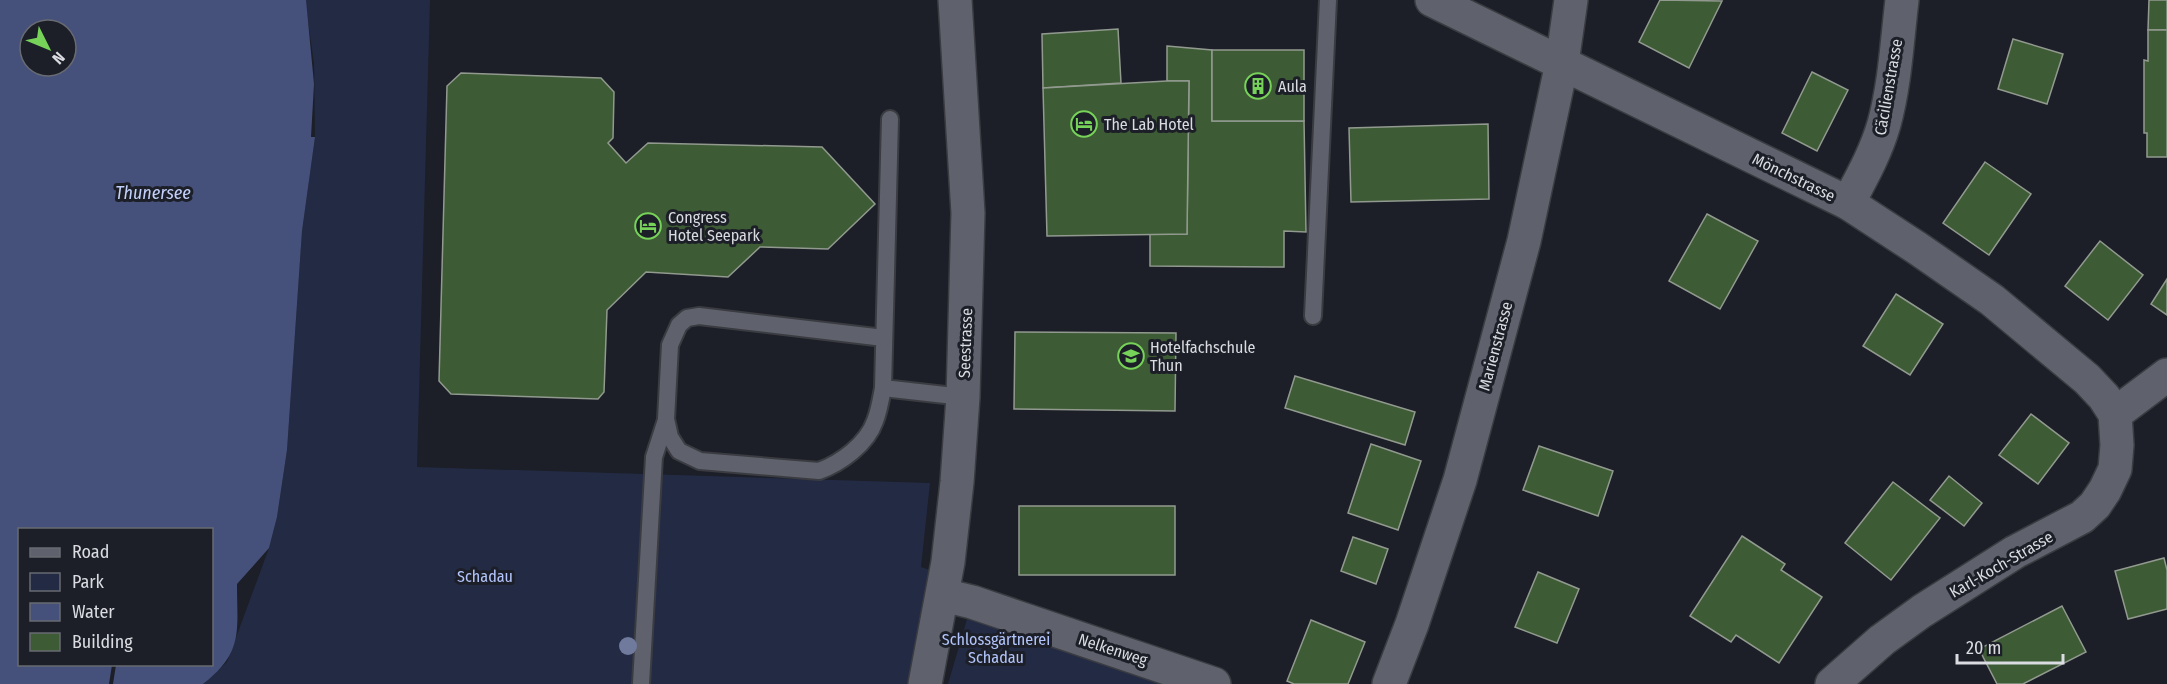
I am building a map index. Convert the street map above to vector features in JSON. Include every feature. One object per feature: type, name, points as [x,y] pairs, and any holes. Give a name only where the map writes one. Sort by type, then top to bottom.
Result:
[{"type":"street","name":"Seestrasse","points":[[926,684],[943,595],[957,482],[963,397],[968,213],[955,0]]},
{"type":"street","name":"Mönchstrasse","points":[[1432,0],[1848,203],[1992,300],[2087,379],[2104,397],[2115,414]]},
{"type":"street","name":"Marienstrasse","points":[[1389,684],[1412,624],[1460,480],[1524,241],[1562,63],[1571,0]]},
{"type":"street","name":"Cäcilienstrasse","points":[[1848,203],[1872,159],[1885,123],[1902,0]]},
{"type":"street","points":[[2115,414],[2167,375]]},
{"type":"street","name":"Karl-Koch-Strasse","points":[[1832,684],[1882,640],[1922,611],[2015,552],[2082,517],[2095,505],[2115,469],[2117,445],[2115,414]]},
{"type":"street","name":"Nelkenweg","points":[[943,595],[972,602],[1214,684]]},
{"type":"lane","points":[[1313,316],[1328,0]]},
{"type":"lane","points":[[666,419],[670,436],[680,451],[700,461],[819,471],[836,465],[860,443],[875,424],[883,388],[890,119]]},
{"type":"lane","points":[[641,684],[654,457],[666,419],[670,345],[679,325],[687,318],[699,316],[884,338]]},
{"type":"lane","points":[[883,388],[963,397]]},
{"type":"green space","name":"Schadau","points":[[305,0],[430,0],[417,467],[930,483],[921,567],[930,570],[910,684],[203,684],[227,662],[269,548],[277,517],[287,450],[302,231],[315,137],[314,63]]},
{"type":"green space","name":"Schlossgärtnerei Schadau","points":[[972,602],[1213,684],[948,684]]},
{"type":"water","name":"Thunersee","points":[[0,0],[306,0],[314,84],[311,137],[315,137],[302,231],[287,450],[277,517],[269,548],[237,584],[237,628],[232,651],[226,661],[203,684],[113,684],[116,666],[213,666],[213,528],[18,528],[18,666],[112,666],[109,684],[0,684]]},
{"type":"building","points":[[1660,0],[1722,1],[1689,68],[1639,42]]},
{"type":"building","points":[[2149,0],[2167,0],[2167,30],[2148,30]]},
{"type":"building","points":[[1118,29],[1121,83],[1043,88],[1042,34]]},
{"type":"building","points":[[2148,30],[2167,30],[2167,157],[2147,157],[2147,133],[2144,133],[2144,60],[2148,61]]},
{"type":"building","points":[[2013,39],[2063,54],[2047,104],[1998,89]]},
{"type":"building","points":[[1167,46],[1212,50],[1212,121],[1304,121],[1306,232],[1284,231],[1284,267],[1150,266],[1150,234],[1187,234],[1189,81],[1167,81]]},
{"type":"building","name":"Aula","points":[[1212,50],[1304,50],[1304,121],[1212,121]]},
{"type":"building","points":[[1812,72],[1848,90],[1817,151],[1782,133]]},
{"type":"building","name":"Congress Hotel Seepark","points":[[461,73],[601,78],[614,92],[613,138],[608,143],[626,163],[648,143],[822,147],[875,204],[828,249],[760,247],[728,277],[646,272],[607,310],[604,392],[598,399],[451,394],[439,381],[447,86]]},
{"type":"building","points":[[1189,81],[1187,234],[1047,236],[1043,88]]},
{"type":"building","points":[[1488,124],[1489,199],[1351,202],[1349,128]]},
{"type":"building","points":[[1985,162],[2031,194],[1989,255],[1943,223]]},
{"type":"building","points":[[1707,214],[1758,241],[1720,309],[1669,281]]},
{"type":"building","points":[[2100,241],[2143,275],[2108,320],[2065,286]]},
{"type":"building","points":[[2167,279],[2167,315],[2151,304]]},
{"type":"building","points":[[1896,294],[1943,324],[1910,375],[1863,346]]},
{"type":"building","points":[[1015,332],[1176,333],[1175,411],[1014,409]]},
{"type":"building","points":[[1295,376],[1415,412],[1405,445],[1285,408]]},
{"type":"building","points":[[2031,414],[2069,443],[2038,484],[1999,455]]},
{"type":"building","points":[[1371,444],[1421,461],[1398,530],[1348,513]]},
{"type":"building","points":[[1539,446],[1613,471],[1598,516],[1523,490]]},
{"type":"building","points":[[1949,476],[1982,503],[1964,526],[1930,500]]},
{"type":"building","points":[[1893,482],[1940,518],[1891,580],[1845,543]]},
{"type":"building","points":[[1019,506],[1175,506],[1175,575],[1019,575]]},
{"type":"building","points":[[1742,536],[1785,564],[1781,570],[1822,597],[1779,663],[1736,635],[1731,642],[1690,616]]},
{"type":"building","points":[[1353,537],[1388,549],[1376,584],[1341,571]]},
{"type":"building","points":[[2164,558],[2167,570],[2167,609],[2128,619],[2115,571]]},
{"type":"building","points":[[1538,572],[1579,589],[1557,643],[1515,627]]},
{"type":"building","points":[[2062,606],[2086,652],[2023,684],[1997,684],[1979,649]]},
{"type":"building","points":[[1311,620],[1365,642],[1348,684],[1294,684],[1287,681]]},
{"type":"place","name":"Aula","points":[[1258,86]]},
{"type":"place","name":"The Lab Hotel","points":[[1084,124]]},
{"type":"place","name":"Congress Hotel Seepark","points":[[648,226]]},
{"type":"place","name":"Hotelfachschule Thun","points":[[1131,356]]}]
